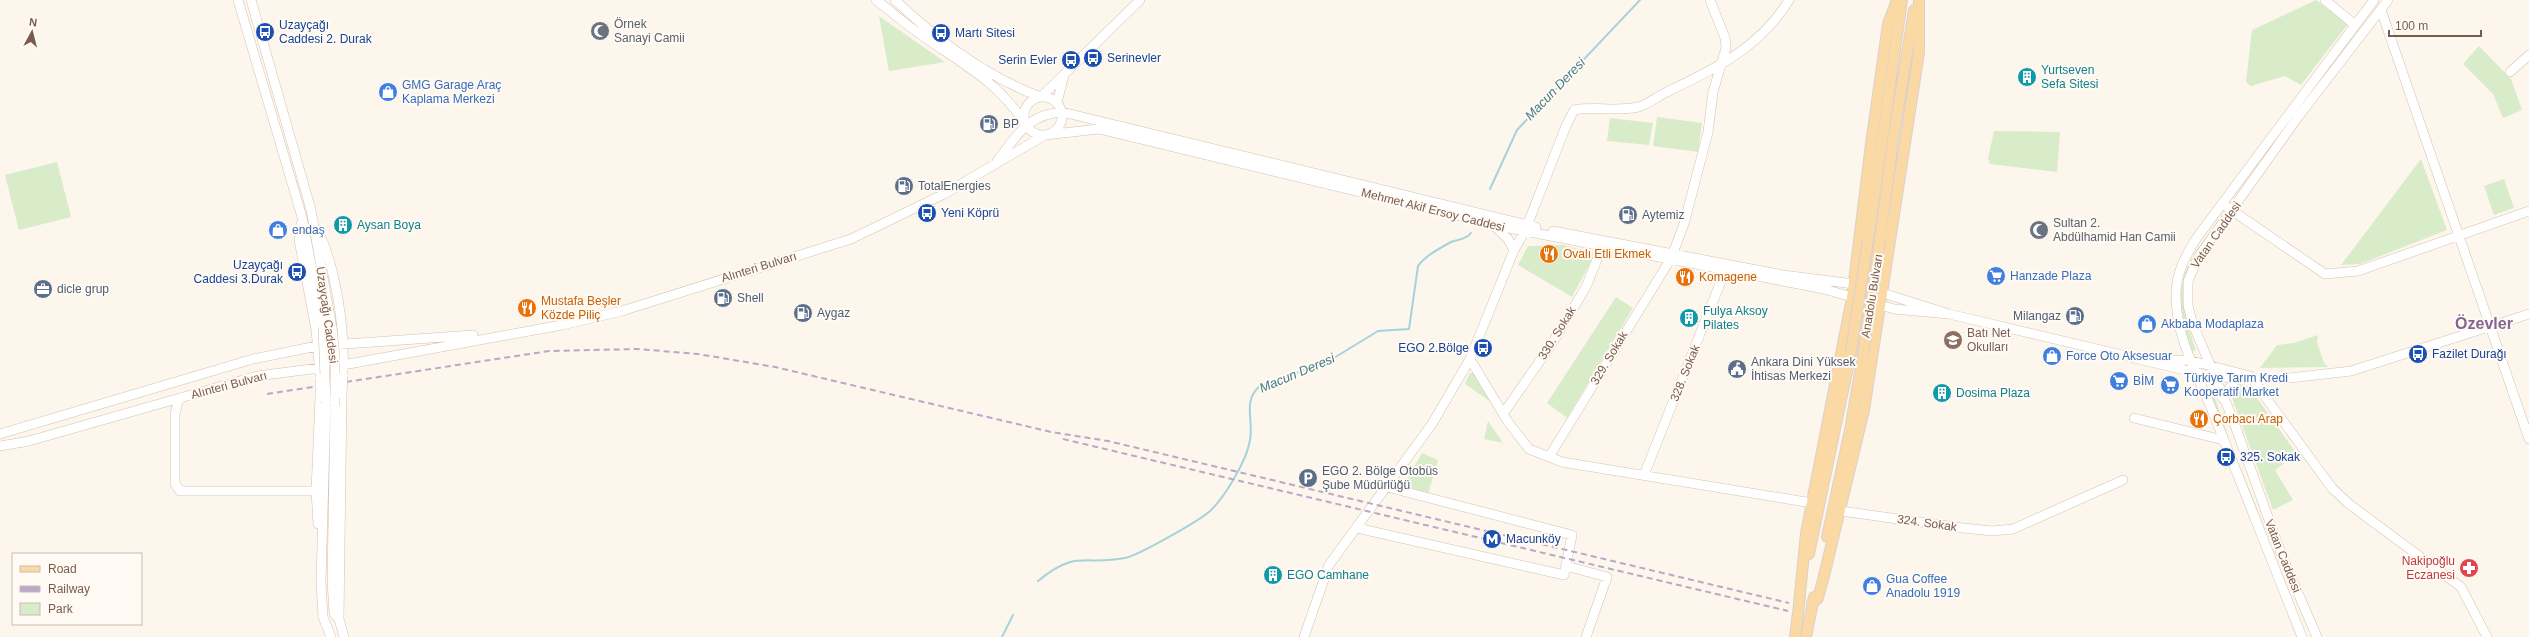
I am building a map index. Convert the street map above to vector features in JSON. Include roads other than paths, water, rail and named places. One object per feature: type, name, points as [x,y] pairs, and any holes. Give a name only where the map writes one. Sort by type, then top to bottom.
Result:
[{"type":"main road","name":"Uzayçağı Caddesi","points":[[238,0],[302,217],[328,327]]},
{"type":"main road","name":"Uzayçağı Caddesi","points":[[251,0],[312,217],[328,327],[327,402],[321,564],[323,617],[331,637]]},
{"type":"main road","points":[[876,0],[919,34],[991,83],[1010,102],[1026,125],[1034,133],[1045,135],[1058,128],[1062,112],[1057,103],[1064,75]]},
{"type":"main road","points":[[895,0],[923,26],[1020,89],[1041,97]]},
{"type":"main road","points":[[1026,125],[1024,119],[1026,107],[1030,102],[1041,97],[1140,0]]},
{"type":"main road","name":"329. Sokak","points":[[1549,457],[1672,256],[1706,139],[1713,92],[1723,64],[1726,48],[1725,38],[1710,0]]},
{"type":"main road","points":[[1304,637],[1325,574],[1432,424],[1470,359],[1514,250],[1526,228],[1566,126],[1574,110],[1587,108],[1614,110],[1639,107],[1723,64],[1757,41],[1782,12],[1789,0]]},
{"type":"main road","points":[[1799,604],[1803,556],[1812,503],[1852,298],[1888,24],[1897,0]]},
{"type":"main road","name":"Anadolu Bulvarı","points":[[1795,637],[1799,604],[1851,352],[1902,0]]},
{"type":"main road","name":"Anadolu Bulvarı","points":[[1806,637],[1850,430],[1880,240],[1893,140],[1916,0]]},
{"type":"main road","points":[[1812,604],[1818,598],[1864,410],[1919,52],[1919,0]]},
{"type":"main road","points":[[2325,0],[2355,24]]},
{"type":"main road","name":"Vatan Caddesi","points":[[2302,637],[2223,440],[2188,360],[2177,313],[2177,277],[2194,242],[2374,0]]},
{"type":"main road","name":"Vatan Caddesi","points":[[2317,637],[2282,556],[2232,417],[2222,398],[2192,322],[2188,305],[2188,281],[2199,256],[2298,117],[2388,0]]},
{"type":"main road","points":[[2380,10],[2492,326],[2529,439]]},
{"type":"main road","points":[[2510,72],[2529,55]]},
{"type":"main road","points":[[991,83],[997,75]]},
{"type":"main road","name":"Mehmet Akif Ersoy Caddesi","points":[[1041,97],[1081,115]]},
{"type":"main road","name":"Mehmet Akif Ersoy Caddesi","points":[[1026,125],[1046,113],[1062,112],[1081,115],[1512,225],[1672,256],[1783,275],[1854,284],[1950,314]]},
{"type":"main road","name":"Alınteri Bulvarı","points":[[994,165],[1026,125]]},
{"type":"main road","name":"Mehmet Akif Ersoy Caddesi","points":[[1045,135],[1099,129],[1492,224],[1512,225]]},
{"type":"main road","name":"Alınteri Bulvarı","points":[[0,446],[16,445],[257,376],[343,365],[510,333],[562,325],[622,310],[851,239],[944,194],[1045,135]]},
{"type":"main road","points":[[2223,204],[2325,274],[2358,271],[2459,234],[2529,211]]},
{"type":"main road","points":[[302,217],[299,240],[317,346],[320,379],[327,402],[316,491],[321,564]]},
{"type":"main road","points":[[312,217],[324,242],[329,261],[343,344],[339,619]]},
{"type":"main road","points":[[1492,224],[1508,240],[1514,250]]},
{"type":"main road","points":[[1508,240],[1512,225]]},
{"type":"main road","name":"Mehmet Akif Ersoy Caddesi","points":[[1526,228],[1602,247],[1672,256],[1725,271],[1824,290],[1881,306],[1950,314]]},
{"type":"main road","points":[[1859,246],[1870,254],[1882,254],[1889,250]]},
{"type":"main road","name":"330. Sokak","points":[[1503,414],[1553,342],[1586,287],[1602,247]]},
{"type":"main road","name":"328. Sokak","points":[[1644,475],[1725,271]]},
{"type":"main road","points":[[1950,314],[2155,361],[2194,373],[2214,377],[2250,376],[2290,378],[2351,371],[2529,314]]},
{"type":"main road","points":[[1847,327],[1863,324],[1877,331]]},
{"type":"main road","name":"Alınteri Bulvarı","points":[[0,434],[253,359],[317,346],[510,333]]},
{"type":"main road","points":[[1470,359],[1503,414],[1529,450],[1562,462],[1812,503]]},
{"type":"main road","points":[[2155,361],[2188,360],[2250,376],[2332,488],[2343,499],[2461,587],[2487,637]]},
{"type":"main road","points":[[2222,398],[2238,377]]},
{"type":"main road","points":[[179,398],[175,414],[175,483],[180,491],[316,491]]},
{"type":"main road","points":[[168,401],[175,414]]},
{"type":"main road","name":"Uzayçağı Caddesi","points":[[327,402],[334,613],[339,619],[344,637]]},
{"type":"main road","points":[[2134,418],[2223,440]]},
{"type":"main road","name":"324. Sokak","points":[[1840,511],[1970,529],[1992,531],[2013,529],[2123,480]]},
{"type":"main road","points":[[1357,528],[1564,575],[1572,535],[1387,487]]},
{"type":"main road","points":[[1566,566],[1607,577],[1586,637]]},
{"type":"waterway","name":"Macun Deresi","points":[[1490,189],[1517,130],[1640,0]]},
{"type":"waterway","name":"Macun Deresi","points":[[1038,581],[1051,571],[1071,562],[1080,560],[1111,560],[1132,556],[1169,537],[1204,516],[1222,497],[1245,458],[1251,433],[1251,398],[1260,386],[1329,361],[1378,331],[1409,329],[1418,266],[1438,250],[1451,242],[1467,237],[1471,233]]},
{"type":"waterway","name":"Macun Deresi","points":[[1002,637],[1013,615]]},
{"type":"railway","points":[[267,394],[549,351],[637,349],[698,354],[775,367],[1051,432],[1108,441],[1789,603]]},
{"type":"railway","points":[[1063,439],[1788,611]]},
{"type":"place","name":"Örnek Sanayi Camii","points":[[600,31]]},
{"type":"place","name":"Uzayçağı Caddesi 2. Durak","points":[[265,32]]},
{"type":"place","name":"Martı Sitesi","points":[[941,33]]},
{"type":"place","name":"Serinevler","points":[[1093,58]]},
{"type":"place","name":"Serin Evler","points":[[1071,60]]},
{"type":"place","name":"Yurtseven Sefa Sitesi","points":[[2027,77]]},
{"type":"place","name":"GMG Garage Araç Kaplama Merkezi","points":[[388,92]]},
{"type":"place","name":"BP","points":[[989,124]]},
{"type":"place","name":"TotalEnergies","points":[[904,186]]},
{"type":"place","name":"Yeni Köprü","points":[[927,213]]},
{"type":"place","name":"Aytemiz","points":[[1628,215]]},
{"type":"place","name":"Aysan Boya","points":[[343,225]]},
{"type":"place","name":"endaş","points":[[278,230]]},
{"type":"place","name":"Sultan 2. Abdülhamid Han Camii","points":[[2039,230]]},
{"type":"place","name":"Ovalı Etli Ekmek","points":[[1549,254]]},
{"type":"place","name":"Uzayçağı Caddesi 3.Durak","points":[[297,272]]},
{"type":"place","name":"Hanzade Plaza","points":[[1996,276]]},
{"type":"place","name":"Komagene","points":[[1685,277]]},
{"type":"place","name":"dicle grup","points":[[43,289]]},
{"type":"place","name":"Shell","points":[[723,298]]},
{"type":"place","name":"Mustafa Beşler Közde Piliç","points":[[527,308]]},
{"type":"place","name":"Aygaz","points":[[803,313]]},
{"type":"place","name":"Milangaz","points":[[2075,316]]},
{"type":"place","name":"Fulya Aksoy Pilates","points":[[1689,318]]},
{"type":"place","name":"Akbaba Modaplaza","points":[[2147,324]]},
{"type":"place","name":"Batı Net Okulları","points":[[1953,340]]},
{"type":"place","name":"EGO 2.Bölge","points":[[1483,348]]},
{"type":"place","name":"Fazilet Durağı","points":[[2418,354]]},
{"type":"place","name":"Force Oto Aksesuar","points":[[2052,356]]},
{"type":"place","name":"Ankara Dini Yüksek İhtisas Merkezi","points":[[1737,369]]},
{"type":"place","name":"BİM","points":[[2119,381]]},
{"type":"place","name":"Türkiye Tarım Kredi Kooperatif Market","points":[[2170,385]]},
{"type":"place","name":"Dosima Plaza","points":[[1942,393]]},
{"type":"place","name":"Çorbacı Arap","points":[[2199,419]]},
{"type":"place","name":"325. Sokak","points":[[2226,457]]},
{"type":"place","name":"EGO 2. Bölge Otobüs Şube Müdürlüğü","points":[[1308,478]]},
{"type":"place","name":"Macunköy","points":[[1492,539]]},
{"type":"place","name":"Nakipoğlu Eczanesi","points":[[2469,568]]},
{"type":"place","name":"EGO Camhane","points":[[1273,575]]},
{"type":"place","name":"Gua Coffee Anadolu 1919","points":[[1872,586]]},
{"type":"district","name":"Özevler","points":[[2484,323]]}]
